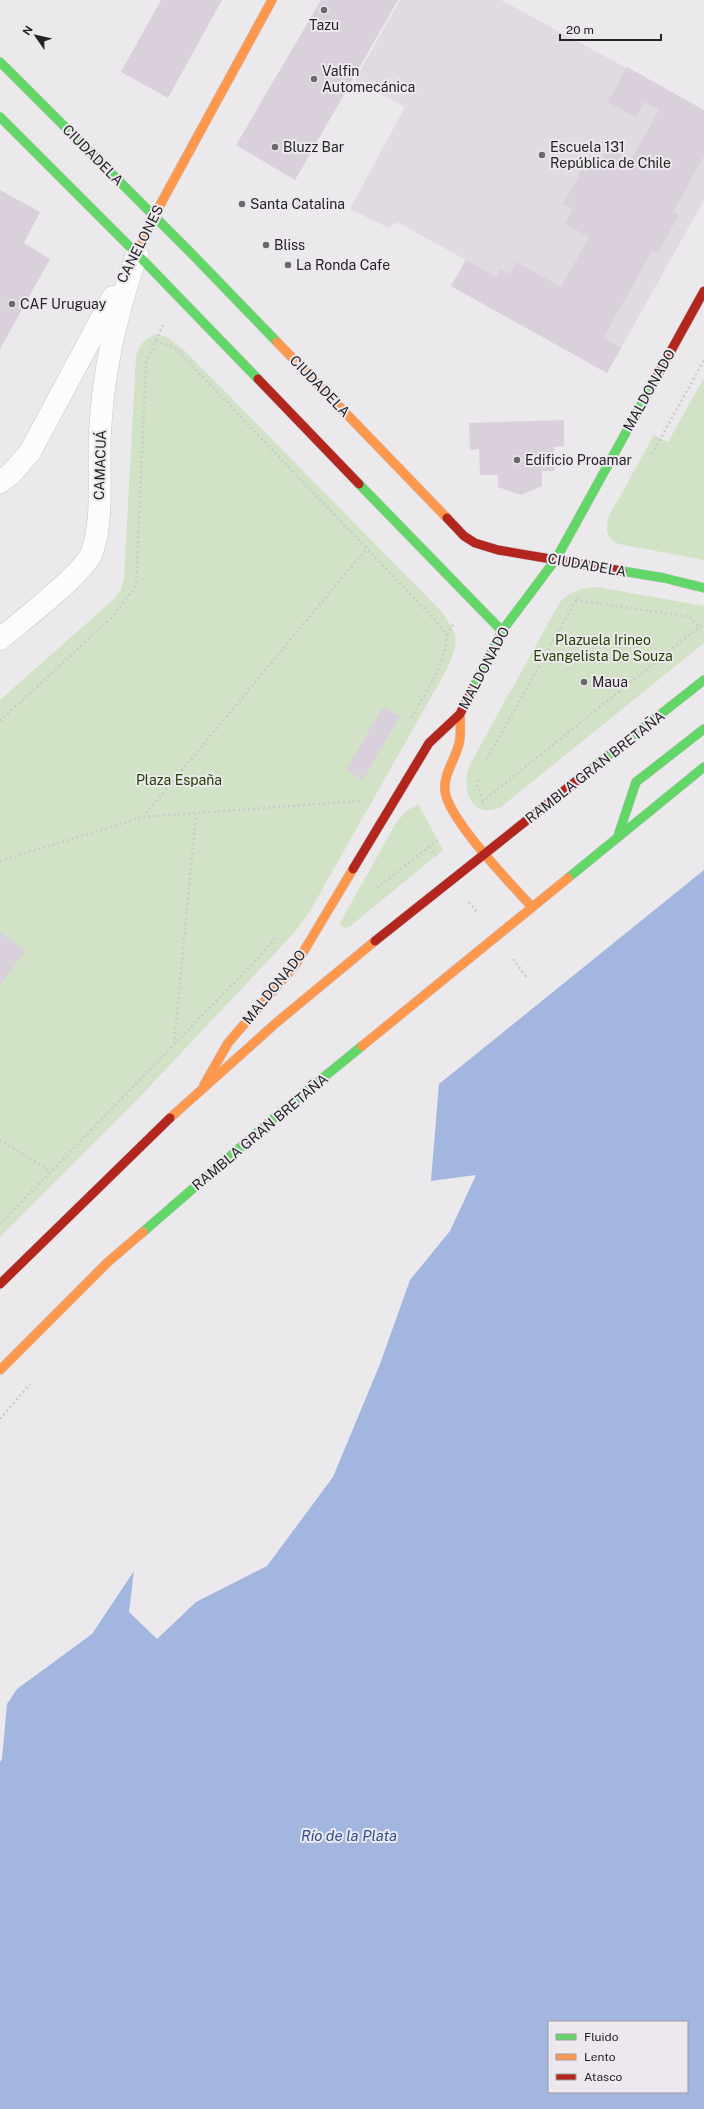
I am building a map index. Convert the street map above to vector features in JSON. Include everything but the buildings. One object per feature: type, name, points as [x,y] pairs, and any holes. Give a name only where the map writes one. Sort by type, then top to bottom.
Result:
[{"type":"street","name":"CANELONES","points":[[0,482],[10,475],[30,452],[137,254],[154,216],[272,0]]},
{"type":"street","name":"CIUDADELA","points":[[0,62],[154,216],[459,531],[475,543],[498,550],[664,578],[704,588]]},
{"type":"street","points":[[0,117],[137,254],[502,631]]},
{"type":"street","name":"CAMACUÁ","points":[[0,639],[81,569],[92,553],[98,526],[100,430],[114,327],[121,299],[137,254]]},
{"type":"street","name":"MALDONADO","points":[[202,1090],[228,1043],[296,964],[429,742],[460,714],[502,631],[556,559],[704,291]]},
{"type":"street","name":"RAMBLA GRAN BRETAÑA","points":[[0,1284],[88,1195],[202,1090],[316,989],[704,680]]},
{"type":"street","points":[[460,714],[460,742],[446,778],[445,792],[450,807],[485,854],[532,907]]},
{"type":"street","points":[[618,836],[636,782],[704,729]]},
{"type":"street","name":"RAMBLA GRAN BRETAÑA","points":[[0,1370],[108,1262],[281,1112],[704,767]]},
{"type":"path","points":[[156,341],[174,347],[367,548],[436,621],[447,635],[446,650],[432,682],[409,722]]},
{"type":"path","points":[[652,454],[704,360]]},
{"type":"path","points":[[143,817],[367,548]]},
{"type":"path","points":[[485,762],[594,566]]},
{"type":"path","points":[[576,600],[690,617],[699,627]]},
{"type":"path","points":[[342,888],[364,898],[461,821],[483,800],[704,623]]},
{"type":"path","points":[[480,774],[477,785],[483,800]]},
{"type":"path","points":[[0,861],[143,817],[362,801],[358,807]]},
{"type":"path","points":[[174,1045],[196,814]]},
{"type":"path","points":[[0,1224],[256,960],[280,932]]},
{"type":"path","points":[[508,966],[520,956]]},
{"type":"path","points":[[0,1140],[51,1172]]},
{"type":"path","points":[[0,1419],[35,1378]]},
{"type":"shaded area","name":"Escuela 131 República de Chile","points":[[400,0],[501,0],[704,110],[704,200],[607,373],[451,286],[466,260],[397,222],[389,228],[350,209],[405,107],[355,80]]},
{"type":"green space","name":"Plaza España","points":[[155,334],[167,337],[185,351],[441,611],[454,632],[456,643],[448,667],[310,911],[294,933],[135,1102],[0,1237],[0,700],[114,599],[121,590],[124,579],[136,356],[143,343]]},
{"type":"green space","points":[[704,378],[704,560],[615,542],[609,536],[607,529],[609,516],[654,435],[668,442]]},
{"type":"green space","name":"Plazuela Irineo Evangelista De Souza","points":[[597,587],[704,606],[704,643],[501,807],[491,810],[482,809],[476,806],[471,800],[466,784],[469,766],[560,602],[568,595],[577,591]]},
{"type":"green space","points":[[418,804],[443,850],[349,927],[344,928],[340,925],[341,921],[396,823],[405,812]]},
{"type":"water","name":"Río de la Plata","points":[[704,870],[704,2109],[0,2109],[0,1762],[2,1759],[7,1704],[17,1689],[92,1634],[134,1571],[129,1612],[157,1639],[196,1602],[267,1566],[333,1477],[380,1364],[410,1280],[450,1231],[476,1175],[431,1181],[439,1084]]},
{"type":"traffic: fast","points":[[0,62],[192,254],[277,342]]},
{"type":"traffic: fast","points":[[0,117],[137,254],[258,379]]},
{"type":"traffic: fast","points":[[473,688],[502,631],[556,559],[656,378]]},
{"type":"traffic: fast","points":[[359,484],[502,631]]},
{"type":"traffic: fast","points":[[622,571],[664,578],[704,588]]},
{"type":"traffic: fast","points":[[590,770],[704,680]]},
{"type":"traffic: fast","points":[[618,836],[636,782],[704,729]]},
{"type":"traffic: fast","points":[[568,878],[704,767]]},
{"type":"traffic: fast","points":[[143,1232],[281,1112],[362,1046]]},
{"type":"traffic: slow","points":[[137,254],[154,216],[272,0]]},
{"type":"traffic: slow","points":[[277,342],[447,518]]},
{"type":"traffic: slow","points":[[460,714],[459,743],[447,774],[445,785],[445,791],[449,803],[468,834],[496,868],[532,907]]},
{"type":"traffic: slow","points":[[204,1085],[228,1043],[296,964],[353,869]]},
{"type":"traffic: slow","points":[[362,1046],[568,878]]},
{"type":"traffic: slow","points":[[170,1118],[276,1023],[375,941]]},
{"type":"traffic: slow","points":[[0,1370],[108,1262],[143,1232]]},
{"type":"traffic: jam","points":[[656,378],[704,291]]},
{"type":"traffic: jam","points":[[258,379],[359,484]]},
{"type":"traffic: jam","points":[[447,518],[464,536],[475,543],[498,550],[622,571]]},
{"type":"traffic: jam","points":[[353,869],[429,743],[460,714],[473,688]]},
{"type":"traffic: jam","points":[[375,941],[590,770]]},
{"type":"traffic: jam","points":[[0,1284],[170,1118]]},
{"type":"place","name":"Tazu","points":[[324,10]]},
{"type":"place","name":"Valfin Automecánica","points":[[314,79]]},
{"type":"place","name":"Bluzz Bar","points":[[275,147]]},
{"type":"place","name":"Escuela 131 República de Chile","points":[[542,155]]},
{"type":"place","name":"Santa Catalina","points":[[242,204]]},
{"type":"place","name":"Bliss","points":[[266,245]]},
{"type":"place","name":"La Ronda Cafe","points":[[288,265]]},
{"type":"place","name":"CAF Uruguay","points":[[12,304]]},
{"type":"place","name":"Edificio Proamar","points":[[517,460]]},
{"type":"place","name":"Maua","points":[[584,682]]}]
